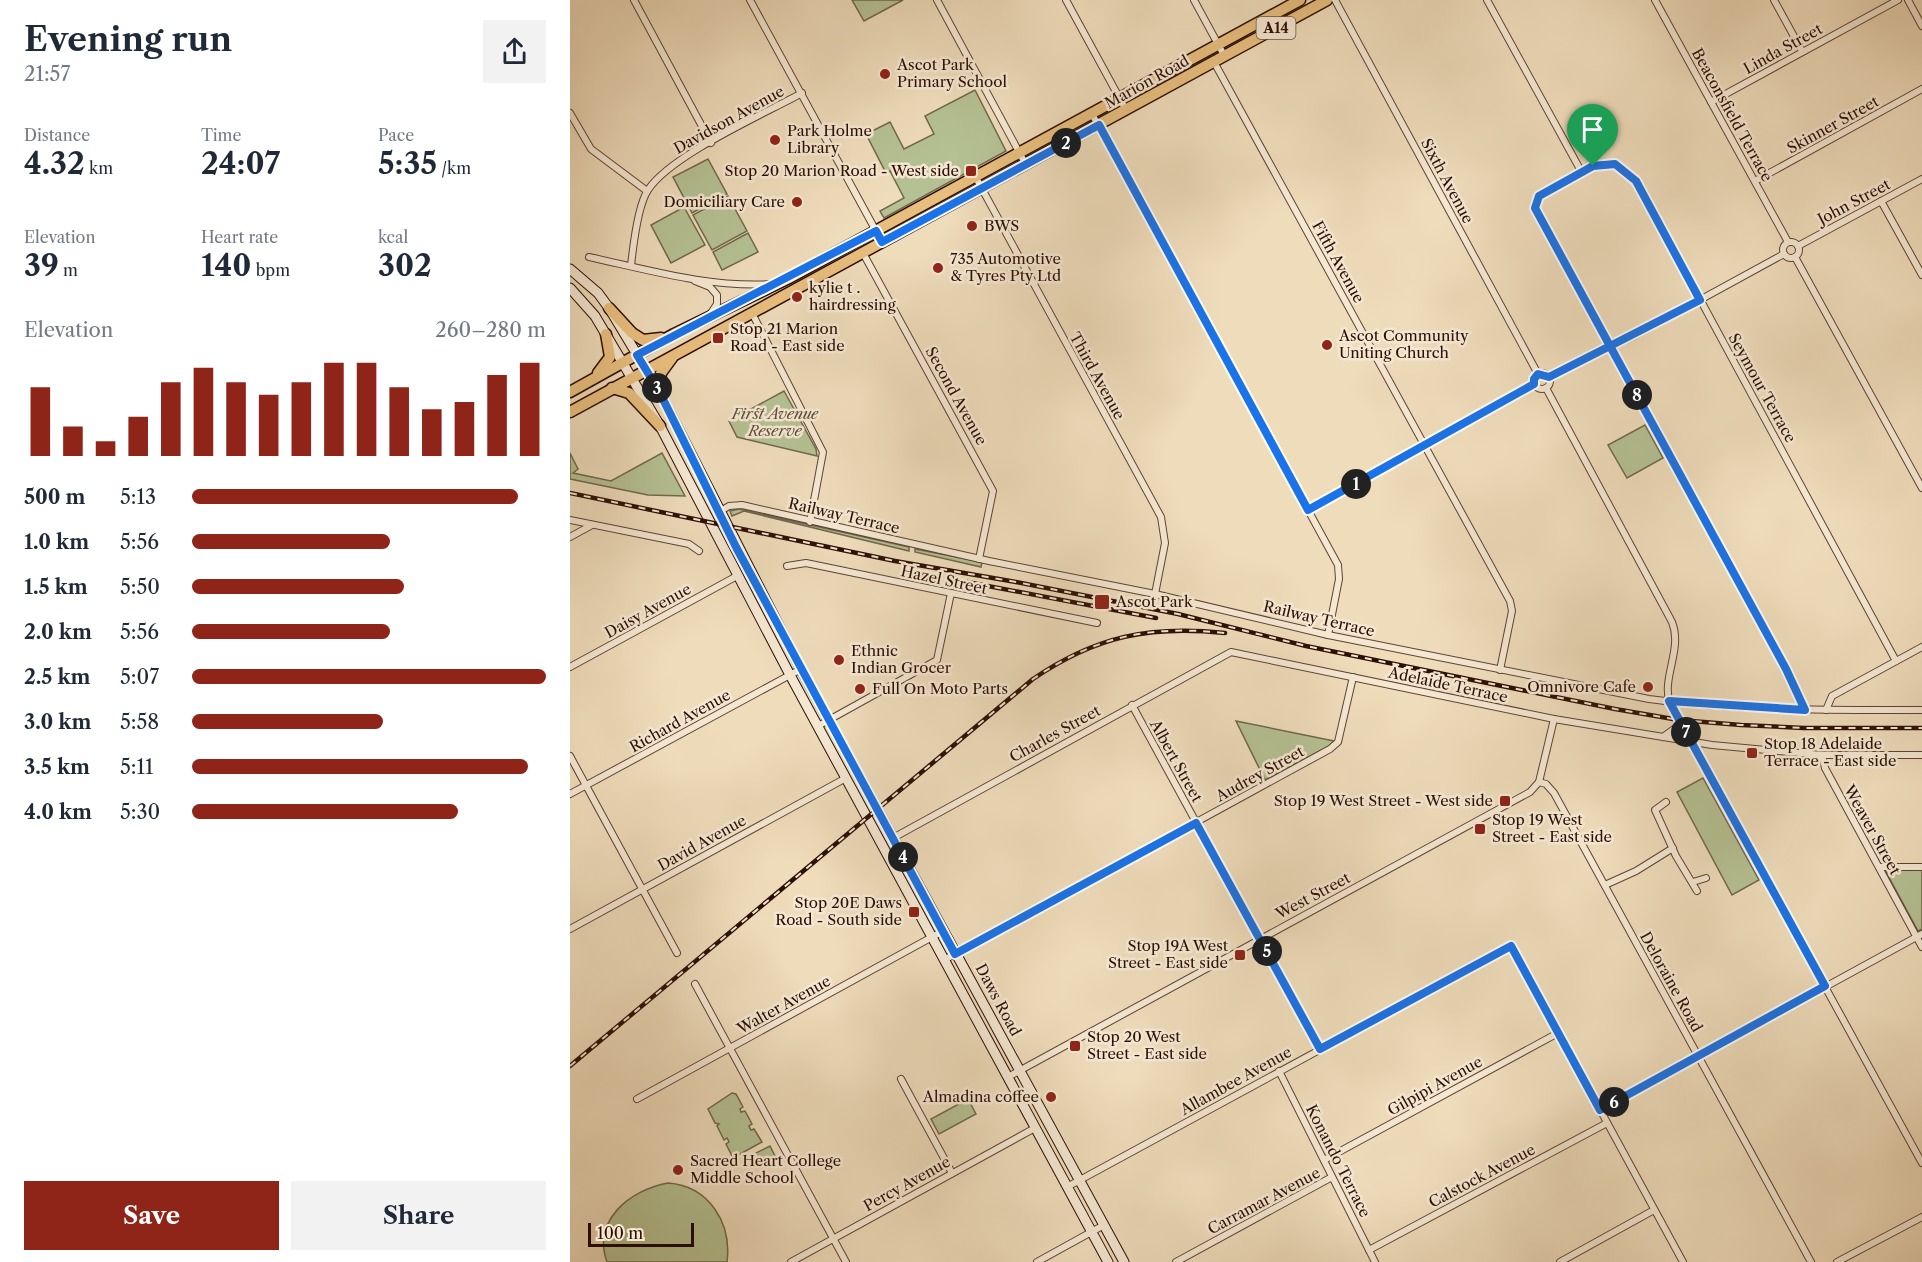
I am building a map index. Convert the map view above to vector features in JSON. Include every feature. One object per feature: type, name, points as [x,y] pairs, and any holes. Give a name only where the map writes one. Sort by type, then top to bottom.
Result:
[{"type":"main road","name":"Marion Road","points":[[570,392],[674,334],[778,283],[876,231],[1300,0]]},
{"type":"main road","name":"Marion Road","points":[[570,412],[1327,0]]},
{"type":"main road","name":"Daws Road","points":[[570,269],[598,293],[609,308],[659,391],[719,512],[828,720],[1124,1262]]},
{"type":"main road","name":"Daws Road","points":[[570,288],[595,316],[660,426],[790,675],[1108,1262]]},
{"type":"main road","points":[[609,308],[632,333],[643,340],[650,341],[674,334]]},
{"type":"main road","points":[[586,382],[602,370],[610,357],[606,334]]},
{"type":"main road","points":[[659,391],[661,373],[675,354]]},
{"type":"main road","points":[[612,388],[629,393],[660,426]]},
{"type":"street","points":[[634,0],[711,143]]},
{"type":"street","points":[[750,0],[882,242]]},
{"type":"street","points":[[937,0],[1026,165]]},
{"type":"street","points":[[1066,0],[1126,110]]},
{"type":"street","points":[[1194,0],[1225,57]]},
{"type":"street","name":"Sixth Avenue","points":[[1335,0],[1538,374]]},
{"type":"street","points":[[1487,0],[1581,171]]},
{"type":"street","name":"Beaconsfield Terrace","points":[[1655,0],[1788,242]]},
{"type":"street","points":[[1774,0],[1802,51]]},
{"type":"street","name":"Linda Street","points":[[1711,102],[1898,0]]},
{"type":"street","points":[[1908,0],[1922,26]]},
{"type":"street","name":"Fifth Avenue","points":[[1214,62],[1510,601],[1512,611],[1500,670]]},
{"type":"street","name":"Skinner Street","points":[[1755,182],[1922,89]]},
{"type":"street","name":"Davidson Avenue","points":[[631,266],[633,238],[647,191],[672,165],[802,93]]},
{"type":"street","points":[[570,113],[591,149],[647,191]]},
{"type":"street","points":[[1092,114],[1338,565],[1339,579],[1328,635]]},
{"type":"street","name":"Seymour Terrace","points":[[1805,710],[1780,659],[1535,208],[1539,196],[1581,171],[1593,166],[1615,164],[1632,177],[1896,661]]},
{"type":"street","name":"Third Avenue","points":[[975,176],[1161,517],[1166,543],[1155,594]]},
{"type":"street","name":"John Street","points":[[1798,246],[1922,179]]},
{"type":"street","points":[[1881,201],[1922,275]]},
{"type":"street","points":[[1784,254],[1783,247],[1788,242],[1793,242],[1798,246],[1799,252],[1795,257]]},
{"type":"street","name":"Second Avenue","points":[[863,253],[993,491],[979,559]]},
{"type":"street","points":[[1534,384],[1534,379],[1538,374],[1549,377],[1700,300],[1784,254]]},
{"type":"street","points":[[1784,254],[1788,257],[1795,257]]},
{"type":"street","points":[[589,257],[683,277],[751,285],[778,283]]},
{"type":"street","points":[[1795,257],[1922,488]]},
{"type":"street","points":[[683,277],[710,287],[717,295],[717,304],[708,318]]},
{"type":"street","points":[[751,312],[823,452],[810,522]]},
{"type":"street","points":[[1546,388],[1549,384],[1549,377]]},
{"type":"street","points":[[1308,510],[1534,384]]},
{"type":"street","points":[[1534,384],[1539,389],[1546,388]]},
{"type":"street","points":[[1546,388],[1672,622],[1677,641],[1668,686],[1669,701],[1922,1163]]},
{"type":"street","name":"Railway Terrace","points":[[719,512],[729,506],[742,506],[979,559],[1155,594],[1328,635],[1669,701],[1805,710],[1922,710]]},
{"type":"street","points":[[570,520],[689,544],[699,551]]},
{"type":"street","points":[[570,537],[592,525]]},
{"type":"street","name":"Hazel Street","points":[[787,566],[806,563],[1097,623]]},
{"type":"street","name":"Daisy Avenue","points":[[570,667],[737,576]]},
{"type":"street","points":[[818,726],[937,660],[951,593]]},
{"type":"street","points":[[1826,710],[1832,696],[1922,647]]},
{"type":"street","name":"Adelaide Terrace","points":[[1231,652],[1554,719],[1662,738],[1822,755],[1922,755]]},
{"type":"street","name":"Charles Street","points":[[892,838],[1231,652]]},
{"type":"street","name":"Richard Avenue","points":[[570,794],[801,669]]},
{"type":"street","name":"Audrey Street","points":[[944,960],[1330,749],[1338,742],[1353,677]]},
{"type":"street","name":"Albert Street","points":[[1132,705],[1320,1049]]},
{"type":"street","points":[[1539,782],[1554,719]]},
{"type":"street","points":[[1662,738],[1681,724]]},
{"type":"street","name":"Weaver Street","points":[[1822,755],[1825,768],[1919,936],[1922,947]]},
{"type":"street","points":[[570,756],[677,953]]},
{"type":"street","name":"David Avenue","points":[[570,929],[846,778]]},
{"type":"street","name":"Deloraine Road","points":[[1539,782],[1554,794],[1811,1262]]},
{"type":"street","name":"West Street","points":[[1008,1077],[1522,796],[1539,782]]},
{"type":"street","points":[[1666,802],[1655,810],[1683,870],[1697,891]]},
{"type":"street","points":[[1605,885],[1636,871],[1673,848]]},
{"type":"street","points":[[1879,867],[1922,867]]},
{"type":"street","points":[[1693,882],[1706,878]]},
{"type":"street","name":"Walter Avenue","points":[[637,1100],[943,932]]},
{"type":"street","points":[[1600,1110],[1919,936]]},
{"type":"street","name":"Allambee Avenue","points":[[1067,1187],[1511,946],[1558,1033]]},
{"type":"street","points":[[695,984],[846,1262]]},
{"type":"street","points":[[1558,1033],[1683,1262]]},
{"type":"street","name":"Gilpipi Avenue","points":[[1324,1160],[1558,1033]]},
{"type":"street","name":"Konando Terrace","points":[[1279,1071],[1375,1262]]},
{"type":"street","points":[[901,1079],[952,1173]]},
{"type":"street","name":"Calstock Avenue","points":[[1369,1250],[1607,1123]]},
{"type":"street","name":"Percy Avenue","points":[[791,1262],[1035,1128]]},
{"type":"street","name":"Carramar Avenue","points":[[1176,1262],[1332,1177]]},
{"type":"street","points":[[1560,1262],[1654,1210]]},
{"type":"street","points":[[1838,1262],[1922,1217]]},
{"type":"street","points":[[1037,1262],[1104,1226]]},
{"type":"green space","points":[[852,0],[903,0],[864,21]]},
{"type":"green space","points":[[975,90],[1006,151],[884,218],[880,211],[904,198],[890,171],[886,173],[866,134],[890,122],[904,149],[934,134],[925,116]]},
{"type":"green space","points":[[708,159],[727,194],[692,213],[673,177]]},
{"type":"green space","points":[[728,196],[747,231],[712,250],[693,215]]},
{"type":"green space","points":[[684,207],[705,245],[671,263],[651,225]]},
{"type":"green space","points":[[748,233],[758,252],[722,270],[713,252]]},
{"type":"green space","name":"First Avenue Reserve","points":[[784,391],[816,449],[817,456],[737,437],[729,421]]},
{"type":"green space","points":[[1645,425],[1663,458],[1627,478],[1608,445]]},
{"type":"green space","points":[[570,453],[578,469],[573,473],[611,481],[662,453],[685,496],[648,495],[570,479]]},
{"type":"green space","points":[[739,509],[909,547],[909,551],[744,511],[732,516],[730,511]]},
{"type":"green space","points":[[915,549],[982,562],[981,567],[915,552]]},
{"type":"green space","points":[[1236,721],[1334,741],[1329,746],[1265,780]]},
{"type":"green space","points":[[1703,778],[1759,880],[1732,895],[1677,792]]},
{"type":"green space","points":[[1885,870],[1922,870],[1922,929],[1918,931]]},
{"type":"green space","points":[[732,1093],[736,1094],[743,1107],[740,1109],[741,1112],[745,1111],[752,1124],[749,1126],[751,1130],[754,1129],[762,1142],[733,1158],[726,1144],[729,1142],[727,1138],[724,1140],[717,1126],[719,1124],[715,1123],[708,1109]]},
{"type":"green space","points":[[968,1099],[976,1114],[939,1134],[931,1119]]},
{"type":"green space","points":[[770,1146],[775,1156],[753,1167],[748,1157]]},
{"type":"green space","points":[[668,1183],[695,1191],[715,1209],[726,1234],[727,1262],[607,1262],[604,1247],[605,1233],[618,1209],[640,1192]]},
{"type":"railway","points":[[570,493],[895,561],[1178,614],[1306,646],[1615,709],[1679,720],[1741,725],[1804,728],[1922,728]]},
{"type":"railway","points":[[967,582],[1156,618]]},
{"type":"railway","points":[[570,1066],[1033,679],[1079,653],[1124,637],[1172,631],[1225,633]]},
{"type":"place","name":"Ascot Park Primary School","points":[[885,74]]},
{"type":"place","name":"Park Holme Library","points":[[775,140]]},
{"type":"place","name":"Stop 20 Marion Road - West side","points":[[971,171]]},
{"type":"place","name":"Domiciliary Care","points":[[797,202]]},
{"type":"place","name":"BWS","points":[[972,226]]},
{"type":"place","name":"735 Automotive & Tyres Pty Ltd","points":[[938,268]]},
{"type":"place","name":"kylie t . hairdressing","points":[[797,297]]},
{"type":"place","name":"Stop 21 Marion Road - East side","points":[[718,338]]},
{"type":"place","name":"Ascot Community Uniting Church","points":[[1327,345]]},
{"type":"place","name":"Ascot Park","points":[[1102,602]]},
{"type":"place","name":"Ethnic Indian Grocer","points":[[839,660]]},
{"type":"place","name":"Omnivore Cafe","points":[[1648,687]]},
{"type":"place","name":"Full On Moto Parts","points":[[860,689]]},
{"type":"place","name":"Stop 18 Adelaide Terrace - East side","points":[[1752,753]]},
{"type":"place","name":"Stop 19 West Street - West side","points":[[1505,801]]},
{"type":"place","name":"Stop 19 West Street - East side","points":[[1480,829]]},
{"type":"place","name":"Stop 20E Daws Road - South side","points":[[914,912]]},
{"type":"place","name":"Stop 19A West Street - East side","points":[[1240,955]]},
{"type":"place","name":"Stop 20 West Street - East side","points":[[1075,1046]]},
{"type":"place","name":"Almadina coffee","points":[[1051,1097]]},
{"type":"place","name":"Sacred Heart College Middle School","points":[[678,1170]]},
{"type":"route","points":[[1593,166],[1539,196],[1534,204],[1610,346],[1549,377],[1543,373],[1538,374],[1535,376],[1534,384],[1308,510],[1099,125],[882,242],[876,231],[637,355],[659,391],[736,547],[955,954],[1196,823],[1320,1049],[1511,946],[1600,1110],[1825,986],[1670,705],[1669,701],[1805,710],[1805,705],[1786,669],[1610,346],[1632,337],[1700,300],[1636,181],[1615,164],[1593,166]]}]
